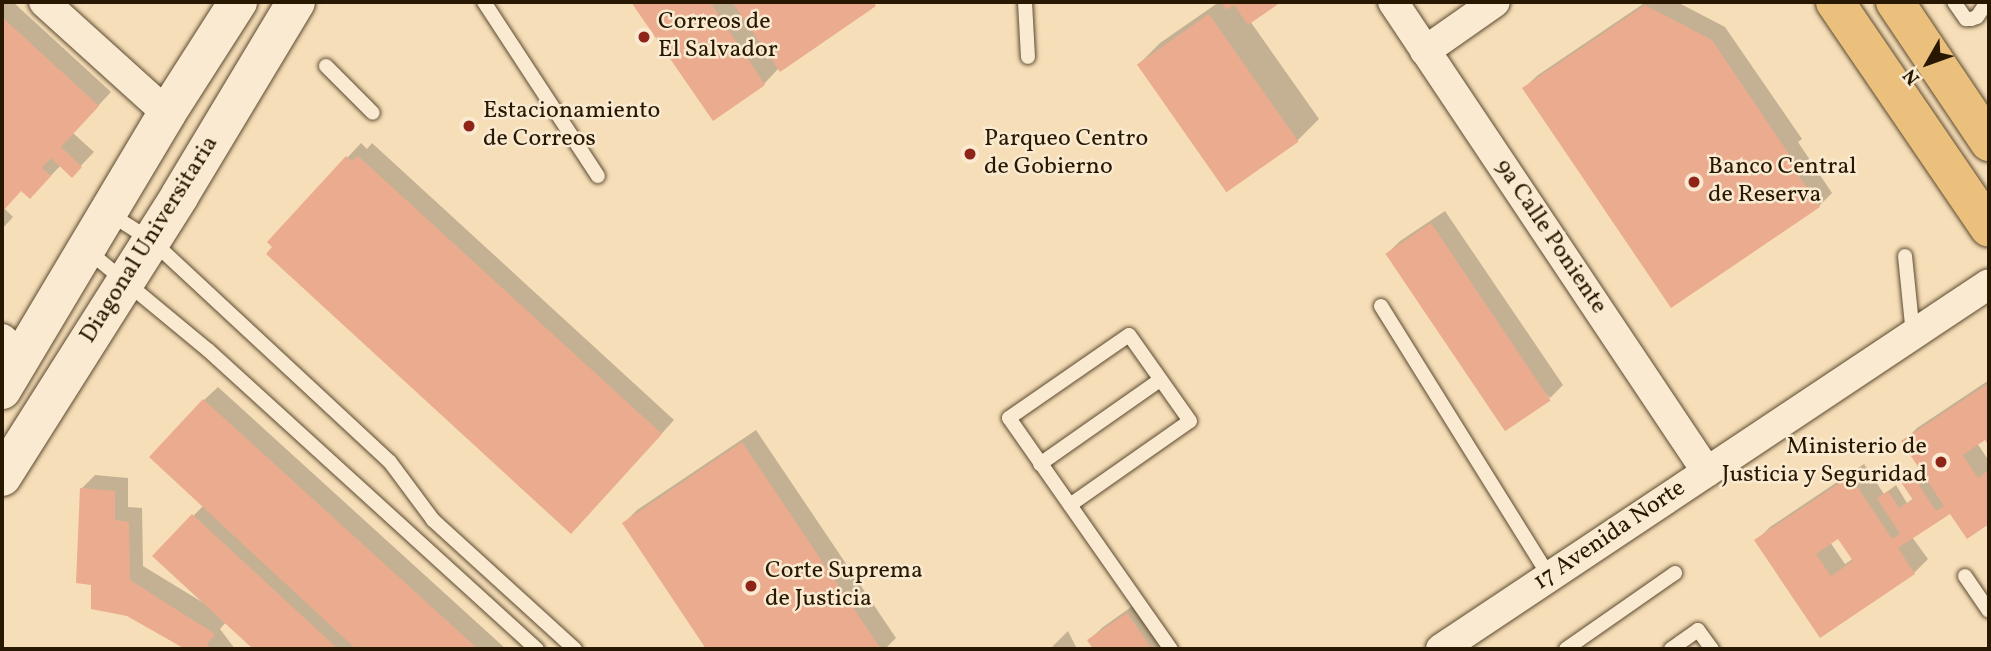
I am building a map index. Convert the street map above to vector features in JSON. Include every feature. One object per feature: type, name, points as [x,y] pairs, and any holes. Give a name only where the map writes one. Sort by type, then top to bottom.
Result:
[{"type":"main road","name":"Diagonal Universitaria","points":[[2,390],[12,348],[87,250],[167,113],[238,2]]},
{"type":"main road","name":"Diagonal Universitaria","points":[[2,477],[296,2]]},
{"type":"main road","points":[[1835,2],[1989,228]]},
{"type":"main road","points":[[1867,2],[1989,184]]},
{"type":"main road","points":[[1895,2],[1989,142]]},
{"type":"street","points":[[44,2],[167,113]]},
{"type":"street","name":"9a Calle Poniente","points":[[1393,2],[1707,472]]},
{"type":"street","points":[[1425,51],[1494,2]]},
{"type":"street","name":"17 Avenida Norte","points":[[1441,649],[1989,284]]},
{"type":"lane","points":[[484,2],[598,176]]},
{"type":"lane","points":[[1025,2],[1028,57]]},
{"type":"lane","points":[[1954,2],[1966,19],[1977,17],[1987,2]]},
{"type":"lane","points":[[326,66],[373,113]]},
{"type":"lane","points":[[109,213],[151,240],[390,462],[433,520],[575,649]]},
{"type":"lane","points":[[87,250],[126,279],[208,350],[537,649]]},
{"type":"lane","points":[[1905,256],[1913,335]]},
{"type":"lane","points":[[1381,306],[1550,577]]},
{"type":"lane","points":[[1070,505],[1189,421],[1129,335],[1009,418],[1040,464],[1171,649]]},
{"type":"lane","points":[[1040,464],[1160,380]]},
{"type":"lane","points":[[1566,649],[1675,573]]},
{"type":"lane","points":[[1965,576],[1989,611]]},
{"type":"lane","points":[[1671,649],[1698,630],[1712,649]]},
{"type":"building","points":[[631,2],[710,2],[765,85],[713,121]]},
{"type":"building","points":[[732,2],[873,2],[876,6],[780,72]]},
{"type":"building","points":[[1221,2],[1281,2],[1248,25],[1234,5],[1226,10]]},
{"type":"building","name":"Banco Central de Reserva","points":[[1645,5],[1712,40],[1789,154],[1785,156],[1820,207],[1671,308],[1522,88]]},
{"type":"building","points":[[1209,14],[1298,142],[1226,192],[1137,64]]},
{"type":"building","points":[[2,17],[99,106],[61,147],[82,167],[72,178],[51,158],[42,168],[51,176],[30,199],[21,191],[2,212]]},
{"type":"building","points":[[346,156],[352,161],[358,156],[662,434],[571,534],[266,254],[272,247],[267,242]]},
{"type":"building","points":[[1431,223],[1551,400],[1505,431],[1385,254]]},
{"type":"building","points":[[1989,383],[1989,446],[1985,440],[1963,455],[1978,478],[1989,470],[1989,524],[1967,539],[1950,514],[1898,548],[1915,574],[1820,638],[1754,540],[1850,476],[1892,539],[1900,534],[1877,498],[1888,491],[1899,508],[1913,500],[1901,482],[1912,475],[1936,511],[1944,506],[1901,441]],"holes":[[[1838,539],[1853,561],[1831,576],[1816,554]]]},
{"type":"building","points":[[203,399],[478,649],[356,649],[149,457]]},
{"type":"building","name":"Corte Suprema de Justicia","points":[[742,442],[881,649],[706,649],[622,523]]},
{"type":"building","points":[[80,488],[115,491],[115,520],[129,522],[130,580],[215,634],[207,644],[211,649],[185,649],[127,616],[91,609],[91,585],[76,583]]},
{"type":"building","points":[[192,514],[338,649],[253,649],[152,556]]},
{"type":"building","points":[[1127,613],[1152,649],[1093,649],[1087,640]]},
{"type":"place","name":"Correos de El Salvador","points":[[644,37]]},
{"type":"place","name":"Estacionamiento de Correos","points":[[469,126]]},
{"type":"place","name":"Parqueo Centro de Gobierno","points":[[970,154]]},
{"type":"place","name":"Banco Central de Reserva","points":[[1694,182]]},
{"type":"place","name":"Ministerio de Justicia y Seguridad","points":[[1941,462]]},
{"type":"place","name":"Corte Suprema de Justicia","points":[[751,586]]}]
